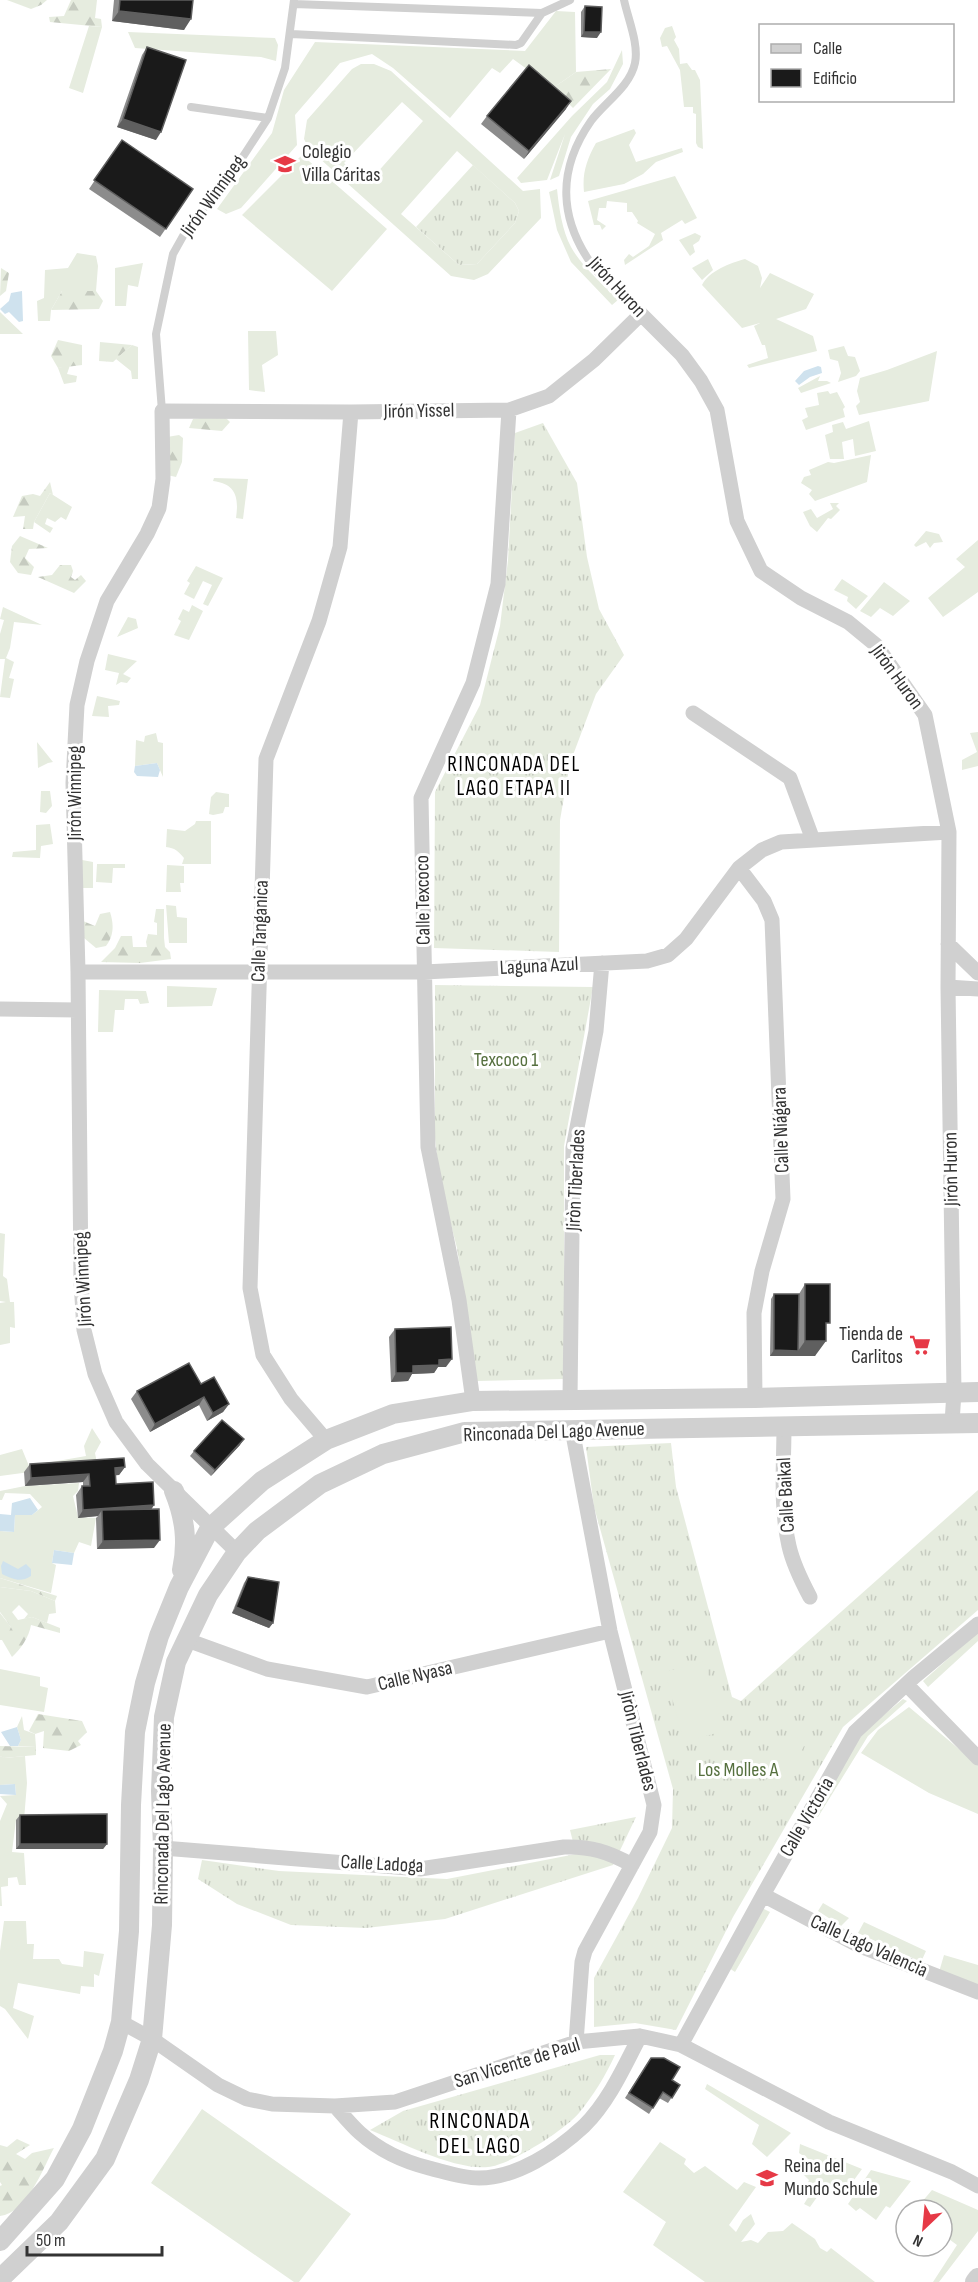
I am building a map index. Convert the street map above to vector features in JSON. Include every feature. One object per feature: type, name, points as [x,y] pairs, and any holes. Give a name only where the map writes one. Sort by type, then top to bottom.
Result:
[{"type":"street","name":"Jirón Yissel","points":[[162,411],[509,410],[549,396],[594,360],[641,314]]},
{"type":"street","name":"Jirón Huron","points":[[641,314],[682,355],[701,381],[717,410],[737,521],[761,571],[801,598],[848,622],[876,645],[925,715],[949,832],[948,987],[954,1392],[952,1423]]},
{"type":"street","name":"Calle Texcoco","points":[[473,1401],[459,1300],[428,1147],[421,798],[473,683],[498,584],[509,410]]},
{"type":"street","name":"Jirón Winnipeg","points":[[162,411],[163,479],[159,508],[147,534],[107,601],[87,661],[77,705],[73,783],[78,972],[81,1281],[84,1330],[95,1374],[116,1422],[147,1464],[237,1552]]},
{"type":"street","name":"Calle Tanganica","points":[[327,1440],[291,1399],[263,1355],[249,1288],[266,759],[319,621],[340,547],[351,412]]},
{"type":"street","points":[[693,713],[790,778],[813,840]]},
{"type":"street","name":"Laguna Azul","points":[[78,972],[424,972],[647,961],[668,955],[686,939],[740,868],[762,850],[781,842],[949,832]]},
{"type":"street","name":"Calle Niágara","points":[[740,868],[764,901],[772,920],[783,1199],[762,1271],[754,1312],[755,1398]]},
{"type":"street","points":[[948,944],[978,973]]},
{"type":"street","name":"Jiròn Tiberlades","points":[[570,1399],[573,1148],[596,1031],[602,963]]},
{"type":"street","points":[[948,987],[978,989]]},
{"type":"street","points":[[0,1009],[78,1010]]},
{"type":"street","name":"Rinconada Del Lago Avenue","points":[[0,2241],[55,2179],[82,2128],[113,2051],[121,2022],[129,1931],[135,1732],[145,1683],[159,1636],[179,1587],[210,1528],[278,1469],[327,1440],[393,1414],[473,1401],[755,1398],[978,1392]]},
{"type":"street","name":"Rinconada Del Lago Avenue","points":[[0,2279],[59,2222],[105,2159],[139,2080],[153,2039],[162,1925],[164,1848],[161,1791],[164,1717],[177,1662],[208,1595],[237,1552],[257,1531],[320,1484],[383,1454],[465,1432],[978,1423]]},
{"type":"street","name":"Calle Baikal","points":[[784,1426],[785,1521],[796,1571],[810,1597]]},
{"type":"street","name":"Jiròn Tiberlades","points":[[572,1429],[610,1631],[654,1805],[650,1832],[585,1951],[582,1962],[576,2042]]},
{"type":"street","points":[[174,1491],[181,1508],[187,1538],[179,1587]]},
{"type":"street","name":"Calle Victoria","points":[[681,2045],[762,1895],[855,1732],[978,1624]]},
{"type":"street","name":"Calle Nyasa","points":[[187,1640],[267,1669],[367,1687],[610,1631]]},
{"type":"street","points":[[907,1685],[978,1758]]},
{"type":"street","name":"Calle Ladoga","points":[[164,1848],[420,1869],[564,1847],[584,1847],[609,1853],[632,1865]]},
{"type":"street","name":"Calle Lago Valencia","points":[[762,1895],[860,1946],[978,1992]]},
{"type":"street","name":"San Vicente de Paul","points":[[121,2022],[153,2039],[218,2085],[248,2099],[272,2104],[335,2106],[395,2102],[576,2042],[640,2036],[681,2045],[829,2122],[952,2172],[978,2186]]},
{"type":"street","points":[[335,2106],[362,2134],[404,2161],[453,2174],[479,2178],[506,2173],[533,2163],[559,2146],[585,2124],[612,2089],[640,2036]]},
{"type":"street","points":[[82,2128],[112,2142]]},
{"type":"street","points":[[32,2205],[59,2222]]},
{"type":"street","points":[[975,2282],[978,2278]]},
{"type":"lane","points":[[294,2],[542,13],[570,0]]},
{"type":"lane","name":"Jirón Huron","points":[[624,0],[635,46],[634,63],[627,80],[591,120],[573,150],[566,179],[566,209],[577,239],[596,270],[641,314]]},
{"type":"lane","name":"Jirón Winnipeg","points":[[162,411],[156,334],[172,254],[187,229],[231,175],[268,117],[285,68],[294,2]]},
{"type":"lane","points":[[291,34],[516,45],[521,43],[542,13]]},
{"type":"lane","points":[[190,107],[268,117]]},
{"type":"green space","points":[[7,0],[47,0],[31,9]]},
{"type":"green space","points":[[71,0],[97,0],[95,18],[101,19],[102,27],[50,22],[49,17],[64,16]]},
{"type":"green space","points":[[556,11],[575,12],[576,72],[553,88],[513,59],[500,73],[492,68],[450,118],[393,68],[372,54],[340,63],[295,115],[297,145],[241,208],[226,214],[217,209],[272,133],[284,90],[315,42],[525,51]]},
{"type":"green space","points":[[89,26],[102,27],[83,93],[69,88]]},
{"type":"green space","points":[[672,26],[676,37],[674,40],[679,49],[680,64],[687,63],[692,70],[695,70],[700,80],[703,149],[696,143],[696,114],[693,113],[693,107],[684,107],[680,70],[667,46],[662,47],[660,38],[665,28]]},
{"type":"green space","points":[[128,32],[275,38],[278,45],[276,61],[261,57],[135,48]]},
{"type":"green space","points":[[622,50],[623,64],[610,89],[593,104],[571,137],[559,176],[550,180],[565,134],[547,180],[521,183],[517,178],[572,116],[607,82]]},
{"type":"green space","points":[[361,64],[374,64],[391,71],[523,191],[540,189],[541,218],[488,274],[474,280],[451,276],[309,149],[304,139],[307,120],[352,69]],"holes":[[[402,102],[423,121],[367,184],[344,163]],[[457,151],[515,203],[519,211],[515,223],[477,264],[459,265],[401,214]]]},
{"type":"green space","points":[[611,69],[573,108],[553,88],[576,72]]},
{"type":"green space","points":[[634,129],[636,133],[629,145],[636,162],[682,148],[683,152],[656,162],[643,174],[624,184],[584,192],[586,166],[596,143]]},
{"type":"green space","points":[[302,155],[387,229],[332,291],[242,215]]},
{"type":"green space","points":[[473,165],[515,203],[519,211],[515,223],[477,264],[459,265],[416,227]]},
{"type":"green space","points":[[675,176],[697,218],[685,224],[682,220],[661,233],[663,240],[625,265],[624,260],[629,254],[633,257],[649,246],[655,234],[637,223],[632,212],[627,212],[627,203],[607,201],[606,208],[599,208],[597,220],[606,226],[602,230],[600,225],[594,225],[588,201]]},
{"type":"green space","points":[[557,189],[563,226],[571,247],[587,268],[618,300],[612,305],[571,262],[557,230],[549,192]]},
{"type":"green space","points":[[695,233],[701,236],[699,241],[693,245],[695,252],[690,256],[679,240]]},
{"type":"green space","points":[[77,253],[96,256],[98,266],[96,291],[62,291],[51,310],[50,321],[38,321],[37,301],[44,298],[45,270],[68,268]]},
{"type":"green space","points":[[708,259],[713,270],[702,280],[692,268]]},
{"type":"green space","points":[[745,259],[758,266],[762,278],[760,288],[770,273],[814,294],[806,309],[776,319],[813,336],[817,351],[749,368],[747,365],[768,358],[765,345],[762,345],[754,326],[760,323],[742,328],[702,285],[715,272]]},
{"type":"green space","points":[[143,263],[138,287],[128,285],[126,306],[115,306],[115,268]]},
{"type":"green space","points":[[1,268],[9,273],[6,291],[0,296]]},
{"type":"green space","points":[[62,291],[96,291],[103,301],[99,309],[51,310]]},
{"type":"green space","points":[[0,312],[23,334],[0,334]]},
{"type":"green space","points":[[248,331],[276,331],[278,355],[262,365],[265,392],[249,390]]},
{"type":"green space","points":[[58,340],[82,345],[82,365],[58,368],[51,356]]},
{"type":"green space","points":[[100,342],[132,345],[113,362],[99,361]]},
{"type":"green space","points":[[132,345],[138,347],[138,379],[132,379],[131,371],[116,359]]},
{"type":"green space","points":[[844,346],[848,356],[855,357],[860,371],[856,376],[838,382],[841,373],[838,361],[830,359],[828,350]]},
{"type":"green space","points":[[937,351],[929,401],[859,415],[856,406],[860,402],[857,391],[860,378]]},
{"type":"green space","points":[[70,365],[67,374],[77,376],[76,382],[64,384],[58,368]]},
{"type":"green space","points":[[820,376],[818,381],[831,383],[801,393],[798,388]]},
{"type":"green space","points":[[828,391],[830,394],[837,392],[845,407],[843,409],[845,417],[806,430],[802,420],[808,417],[805,408],[819,405],[817,393]]},
{"type":"green space","points":[[223,415],[230,422],[222,431],[189,428],[193,419]]},
{"type":"green space","points":[[869,421],[876,451],[855,456],[853,439],[842,442],[844,459],[830,459],[825,435],[833,432],[832,425],[843,422],[846,429]]},
{"type":"green space","points":[[543,423],[577,483],[587,557],[599,609],[624,655],[596,694],[570,763],[560,820],[559,952],[434,948],[435,792],[480,705],[500,626],[508,560],[515,433]]},
{"type":"green space","points":[[179,435],[183,438],[182,462],[176,477],[167,475],[167,437]]},
{"type":"green space","points":[[871,455],[867,482],[815,501],[809,494],[812,490],[801,483],[804,477],[811,475],[809,470],[828,462],[834,463]]},
{"type":"green space","points":[[214,478],[248,479],[243,519],[236,518],[236,498],[231,488],[213,481]]},
{"type":"green space","points":[[50,482],[53,495],[50,493],[34,522],[33,529],[23,529],[25,516],[13,517],[22,496],[33,494],[40,496]]},
{"type":"green space","points":[[50,493],[72,507],[66,520],[61,517],[55,522],[47,518],[45,524],[53,528],[50,533],[34,522]]},
{"type":"green space","points":[[830,503],[839,503],[836,506],[840,510],[831,519],[828,518],[817,532],[810,526],[803,512],[811,509],[817,518],[833,509]]},
{"type":"green space","points":[[926,531],[939,534],[943,542],[934,543],[930,548],[926,542],[916,547],[914,545]]},
{"type":"green space","points":[[20,536],[48,548],[29,549],[25,558],[34,567],[31,575],[18,573],[10,562],[12,546]]},
{"type":"green space","points":[[978,540],[978,592],[943,617],[928,598],[965,567],[956,559]]},
{"type":"green space","points":[[60,565],[71,565],[73,571],[71,577],[75,580],[81,575],[86,581],[74,593],[38,577],[52,575]]},
{"type":"green space","points":[[196,566],[223,578],[208,606],[203,604],[212,585],[203,581],[194,599],[184,594],[190,583],[187,581]]},
{"type":"green space","points":[[842,579],[868,596],[856,609],[847,601],[848,597],[834,590]]},
{"type":"green space","points":[[884,582],[910,601],[893,616],[880,608],[871,617],[860,611]]},
{"type":"green space","points":[[192,605],[203,611],[189,640],[174,635],[181,621],[178,619],[183,609],[189,612]]},
{"type":"green space","points":[[3,607],[42,625],[14,622],[6,658],[14,662],[9,678],[14,679],[10,698],[0,697],[5,659],[0,659],[0,634],[4,620],[0,619]]},
{"type":"green space","points":[[128,617],[136,619],[138,628],[117,637]]},
{"type":"green space","points":[[108,654],[137,661],[123,674],[131,678],[127,683],[121,682],[116,685],[119,673],[105,670]]},
{"type":"green space","points":[[97,696],[120,701],[119,705],[108,706],[109,717],[92,716]]},
{"type":"green space","points":[[978,732],[978,766],[962,770],[962,760],[977,752],[970,733]]},
{"type":"green space","points":[[156,733],[158,742],[163,743],[163,777],[157,763],[135,766],[136,740],[144,742],[145,736]]},
{"type":"green space","points":[[37,742],[53,762],[38,768]]},
{"type":"green space","points":[[41,791],[50,791],[52,806],[46,813],[40,812]]},
{"type":"green space","points":[[216,792],[229,794],[229,807],[225,807],[223,813],[213,815],[209,814],[211,797]]},
{"type":"green space","points":[[196,821],[211,821],[211,864],[182,864],[184,858],[180,853],[166,847],[167,829],[185,831]]},
{"type":"green space","points":[[50,824],[53,844],[41,846],[40,858],[12,857],[13,852],[36,850],[36,825]]},
{"type":"green space","points":[[82,860],[93,862],[93,888],[82,888]]},
{"type":"green space","points":[[97,864],[125,864],[125,868],[113,868],[112,883],[96,882]]},
{"type":"green space","points":[[167,865],[184,866],[184,883],[180,883],[181,892],[166,892]]},
{"type":"green space","points":[[166,905],[176,906],[177,917],[187,918],[187,943],[169,943]]},
{"type":"green space","points":[[156,909],[164,909],[164,938],[157,938],[157,942],[146,942],[148,934],[157,935],[157,923],[154,922]]},
{"type":"green space","points":[[110,912],[113,925],[111,938],[106,946],[96,948],[84,938],[83,921],[95,926],[100,914]]},
{"type":"green space","points":[[121,936],[132,936],[133,947],[147,947],[146,942],[157,942],[156,938],[164,938],[165,947],[170,952],[171,959],[140,963],[101,962],[115,948]]},
{"type":"green space","name":"Texcoco 1","points":[[435,985],[593,987],[564,1146],[564,1379],[477,1381],[457,1248],[440,1182],[435,1138]]},
{"type":"green space","points":[[167,986],[217,988],[212,1006],[167,1007]]},
{"type":"green space","points":[[99,990],[146,991],[149,1003],[140,1004],[138,999],[125,999],[124,1010],[115,1010],[113,1032],[98,1032]]},
{"type":"green space","points":[[0,1233],[5,1234],[3,1276],[7,1279],[10,1302],[14,1302],[15,1328],[10,1327],[10,1343],[0,1345],[0,1303],[6,1302],[0,1301]]},
{"type":"green space","points":[[92,1428],[101,1442],[95,1453],[97,1463],[0,1476],[0,1455],[22,1449],[29,1466],[86,1456],[84,1446]]},
{"type":"green space","name":"Los Molles A","points":[[671,1443],[676,1487],[732,1697],[741,1701],[978,1490],[978,1610],[843,1727],[733,1917],[676,2030],[635,2023],[594,2027],[594,1978],[638,1898],[672,1828],[673,1789],[594,1507],[586,1447]]},
{"type":"green space","points":[[79,1483],[78,1491],[73,1496],[78,1517],[96,1518],[91,1546],[79,1542],[74,1553],[54,1550],[52,1563],[56,1565],[51,1593],[0,1578],[0,1531],[14,1532],[15,1515],[32,1515],[42,1507],[30,1494],[5,1493],[0,1500],[0,1491],[25,1486]]},
{"type":"green space","points":[[0,1578],[57,1596],[55,1601],[31,1591],[0,1587]]},
{"type":"green space","points":[[0,1587],[31,1591],[55,1601],[56,1613],[49,1614],[47,1623],[32,1617],[24,1619],[28,1614],[19,1605],[12,1612],[0,1612]]},
{"type":"green space","points":[[0,1612],[12,1612],[18,1620],[32,1617],[60,1628],[60,1633],[31,1625],[24,1642],[12,1657],[2,1640],[2,1633],[11,1627]]},
{"type":"green space","points":[[0,1613],[11,1627],[8,1634],[2,1633],[2,1640],[0,1640]]},
{"type":"green space","points":[[978,1632],[978,1641],[928,1687],[923,1681]]},
{"type":"green space","points":[[704,1661],[724,1731],[684,1742],[665,1672]]},
{"type":"green space","points":[[0,1669],[40,1677],[40,1686],[48,1688],[44,1712],[0,1705]]},
{"type":"green space","points":[[903,1699],[907,1701],[868,1736],[818,1817],[814,1814],[863,1732]]},
{"type":"green space","points":[[909,1707],[978,1765],[978,1814],[929,1793],[861,1753],[878,1730]]},
{"type":"green space","points":[[38,1714],[82,1721],[87,1732],[78,1741],[81,1745],[69,1751],[43,1748],[44,1731],[35,1734],[29,1731]]},
{"type":"green space","points":[[22,1716],[24,1730],[35,1734],[36,1747],[18,1746],[21,1740],[17,1727]]},
{"type":"green space","points":[[789,1734],[806,1742],[782,1790],[765,1782]]},
{"type":"green space","points":[[0,1746],[36,1747],[36,1755],[4,1758],[0,1756]]},
{"type":"green space","points":[[0,1756],[5,1758],[25,1756],[27,1783],[24,1820],[16,1820],[12,1852],[24,1853],[26,1885],[19,1885],[17,1877],[8,1878],[8,1886],[1,1887],[2,1906],[0,1906],[0,1821],[7,1804],[0,1796],[16,1795],[15,1784],[0,1785]]},
{"type":"green space","points":[[636,1817],[613,1865],[445,1919],[366,1928],[291,1925],[237,1904],[198,1879],[202,1860],[279,1871],[447,1879],[576,1854],[570,1830]]},
{"type":"green space","points":[[823,1903],[849,1918],[841,1926],[818,1911]]},
{"type":"green space","points":[[760,1907],[770,1912],[735,1972],[729,1968]]},
{"type":"green space","points":[[4,1921],[26,1921],[27,1944],[34,1944],[33,1959],[59,1959],[62,1964],[83,1967],[84,1951],[104,1954],[99,1976],[94,1974],[94,1987],[81,1986],[80,1994],[18,1983],[13,2008],[34,2016],[28,2039],[5,2009],[0,2006],[0,1951]]},
{"type":"green space","points":[[864,1922],[926,1951],[921,1962],[858,1933]]},
{"type":"green space","points":[[944,1955],[978,1965],[978,1990],[939,1972]]},
{"type":"green space","points":[[600,2055],[615,2055],[599,2085],[579,2113],[536,2146],[498,2165],[474,2167],[444,2160],[370,2130],[403,2111]]},
{"type":"green space","points":[[707,2084],[791,2133],[767,2157],[752,2144],[759,2125],[705,2089]]},
{"type":"green space","points":[[202,2109],[351,2214],[299,2282],[294,2282],[151,2183]]},
{"type":"green space","points":[[17,2139],[30,2145],[16,2154],[25,2159],[32,2153],[54,2148],[26,2199],[10,2213],[0,2216],[0,2186],[2,2185],[0,2182],[0,2145],[7,2147]]},
{"type":"green space","points":[[660,2142],[686,2159],[684,2164],[694,2173],[705,2166],[737,2190],[744,2182],[756,2187],[729,2225],[736,2232],[743,2220],[751,2214],[755,2224],[741,2242],[751,2240],[758,2243],[768,2232],[783,2231],[792,2223],[815,2239],[820,2248],[827,2252],[831,2248],[875,2282],[705,2282],[653,2245],[666,2222],[623,2192]]},
{"type":"green space","points":[[800,2144],[862,2169],[843,2195],[827,2183],[810,2207],[804,2204],[812,2191],[806,2187],[809,2180],[804,2175],[813,2162],[799,2153]]},
{"type":"green space","points":[[871,2170],[911,2181],[898,2198],[894,2198],[894,2203],[890,2208],[886,2206],[876,2220],[860,2208],[856,2211],[848,2204]]},
{"type":"green space","points":[[932,2190],[950,2198],[925,2198]]},
{"type":"green space","points":[[954,2200],[978,2210],[978,2231],[939,2282],[933,2282],[949,2258],[954,2258],[954,2250],[957,2245],[954,2243]]},
{"type":"water","points":[[22,291],[23,321],[19,322],[9,312],[5,314],[0,309],[9,301],[11,293]]},
{"type":"water","points":[[821,367],[822,373],[810,377],[799,385],[795,381],[804,371]]},
{"type":"water","points":[[157,763],[160,770],[158,777],[137,776],[134,772],[135,766]]},
{"type":"water","points":[[30,1498],[38,1510],[32,1515],[15,1515],[14,1532],[0,1531],[0,1514],[11,1515],[12,1503]]},
{"type":"water","points":[[54,1550],[74,1553],[72,1565],[52,1563]]},
{"type":"water","points":[[3,1561],[18,1569],[26,1564],[31,1569],[31,1576],[20,1580],[2,1574]]},
{"type":"water","points":[[17,1727],[21,1740],[18,1746],[10,1746],[1,1732]]},
{"type":"water","points":[[15,1784],[16,1795],[0,1794],[0,1785]]},
{"type":"building","points":[[120,0],[193,0],[191,19],[119,11]]},
{"type":"building","points":[[585,6],[602,7],[601,32],[584,32]]},
{"type":"building","points":[[147,47],[186,60],[161,132],[123,119]]},
{"type":"building","points":[[529,65],[571,101],[529,151],[487,116]]},
{"type":"building","points":[[122,140],[193,189],[166,229],[94,180]]},
{"type":"building","points":[[805,1284],[830,1284],[830,1323],[826,1323],[826,1341],[805,1341]]},
{"type":"building","points":[[774,1294],[799,1294],[798,1351],[774,1350]]},
{"type":"building","points":[[451,1327],[452,1359],[439,1360],[439,1365],[413,1366],[413,1373],[396,1373],[395,1329]]},
{"type":"building","points":[[189,1363],[201,1384],[214,1377],[229,1404],[213,1413],[204,1397],[155,1424],[137,1391]]},
{"type":"building","points":[[222,1420],[244,1439],[215,1470],[194,1451]]},
{"type":"building","points":[[124,1458],[125,1467],[115,1468],[116,1484],[153,1482],[154,1505],[83,1510],[82,1486],[90,1486],[89,1474],[31,1478],[30,1464]]},
{"type":"building","points":[[159,1509],[160,1540],[103,1541],[102,1510]]},
{"type":"building","points":[[248,1577],[279,1582],[273,1623],[236,1607]]},
{"type":"building","points":[[107,1814],[107,1844],[20,1844],[20,1815]]},
{"type":"building","points":[[651,2058],[664,2058],[680,2067],[672,2080],[680,2085],[672,2098],[663,2092],[653,2108],[629,2093]]},
{"type":"place","name":"Colegio Villa Cáritas","points":[[285,164]]},
{"type":"place","name":"Tienda de Carlitos","points":[[920,1345]]},
{"type":"place","name":"Reina del Mundo Schule","points":[[767,2178]]},
{"type":"district","name":"RINCONADA DEL LAGO ETAPA II","points":[[514,776]]},
{"type":"district","name":"RINCONADA DEL LAGO","points":[[480,2134]]}]
